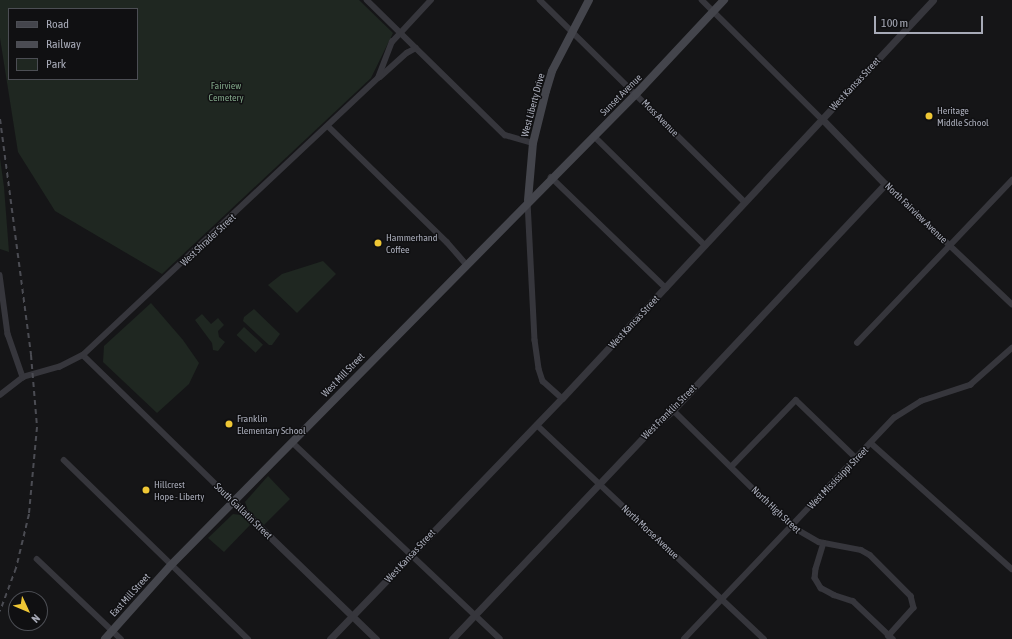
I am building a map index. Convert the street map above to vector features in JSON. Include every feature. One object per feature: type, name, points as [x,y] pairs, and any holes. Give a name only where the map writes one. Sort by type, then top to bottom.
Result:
[{"type":"main road","name":"West Liberty Drive","points":[[528,200],[533,143],[552,71],[589,0]]},
{"type":"main road","name":"Sunset Avenue","points":[[528,200],[636,94],[724,0]]},
{"type":"main road","name":"West Mill Street","points":[[171,565],[528,200]]},
{"type":"main road","name":"East Mill Street","points":[[105,639],[171,565]]},
{"type":"street","points":[[367,0],[505,135],[533,143]]},
{"type":"street","name":"West Shrader Street","points":[[378,78],[392,42],[431,0]]},
{"type":"street","name":"Moss Avenue","points":[[540,0],[745,202]]},
{"type":"street","points":[[702,0],[822,119]]},
{"type":"street","name":"West Kansas Street","points":[[330,639],[537,425],[933,0]]},
{"type":"street","name":"West Shrader Street","points":[[23,377],[59,367],[83,355],[329,127],[378,78],[407,52],[416,48]]},
{"type":"street","name":"North Fairview Avenue","points":[[822,119],[885,184],[1012,304]]},
{"type":"street","points":[[329,127],[447,242],[466,264]]},
{"type":"street","points":[[594,136],[706,245]]},
{"type":"street","points":[[551,177],[666,288]]},
{"type":"street","points":[[857,343],[1012,180]]},
{"type":"street","name":"West Franklin Street","points":[[452,639],[653,427],[673,410],[885,184]]},
{"type":"street","points":[[528,200],[531,234],[535,340],[539,370],[543,381],[562,398]]},
{"type":"street","points":[[0,275],[8,334],[23,377],[0,395]]},
{"type":"street","name":"West Mississippi Street","points":[[684,639],[894,418],[921,401],[970,385],[1012,348]]},
{"type":"street","name":"South Gallatin Street","points":[[83,355],[376,639]]},
{"type":"street","points":[[731,467],[796,400],[856,458]]},
{"type":"street","name":"North High Street","points":[[673,410],[791,526],[802,534],[824,543],[861,550],[870,555],[911,596],[914,608],[891,637]]},
{"type":"street","name":"North Morse Avenue","points":[[537,425],[764,639]]},
{"type":"street","points":[[292,442],[500,639]]},
{"type":"street","points":[[871,443],[1012,569]]},
{"type":"street","points":[[64,460],[248,639]]},
{"type":"street","points":[[824,543],[816,569],[815,578],[821,588],[834,596],[853,602],[891,637]]},
{"type":"street","points":[[37,558],[121,639]]},
{"type":"green space","name":"Fairview Cemetery","points":[[0,0],[359,0],[393,33],[371,78],[162,274],[55,211],[18,152],[0,38]]},
{"type":"green space","points":[[0,158],[4,187],[9,252],[0,249]]},
{"type":"green space","points":[[323,261],[336,274],[297,313],[268,285],[282,274]]},
{"type":"green space","points":[[151,303],[183,340],[199,363],[189,384],[157,413],[103,362],[104,346]]},
{"type":"green space","points":[[254,309],[280,334],[272,345],[269,345],[243,321],[244,317]]},
{"type":"green space","points":[[202,314],[211,324],[218,318],[224,325],[218,331],[219,337],[225,342],[218,351],[213,350],[212,343],[195,320]]},
{"type":"green space","points":[[244,327],[263,345],[256,353],[236,335]]},
{"type":"green space","points":[[268,476],[290,499],[264,525],[248,510],[245,502]]},
{"type":"green space","points":[[233,514],[241,515],[251,524],[224,552],[208,538]]},
{"type":"railway","points":[[0,119],[31,355],[37,427],[29,514],[16,568],[0,611]]},
{"type":"place","name":"Heritage Middle School","points":[[929,116]]},
{"type":"place","name":"Hammerhand Coffee","points":[[378,243]]},
{"type":"place","name":"Franklin Elementary School","points":[[229,424]]},
{"type":"place","name":"Hillcrest Hope - Liberty","points":[[146,490]]}]
